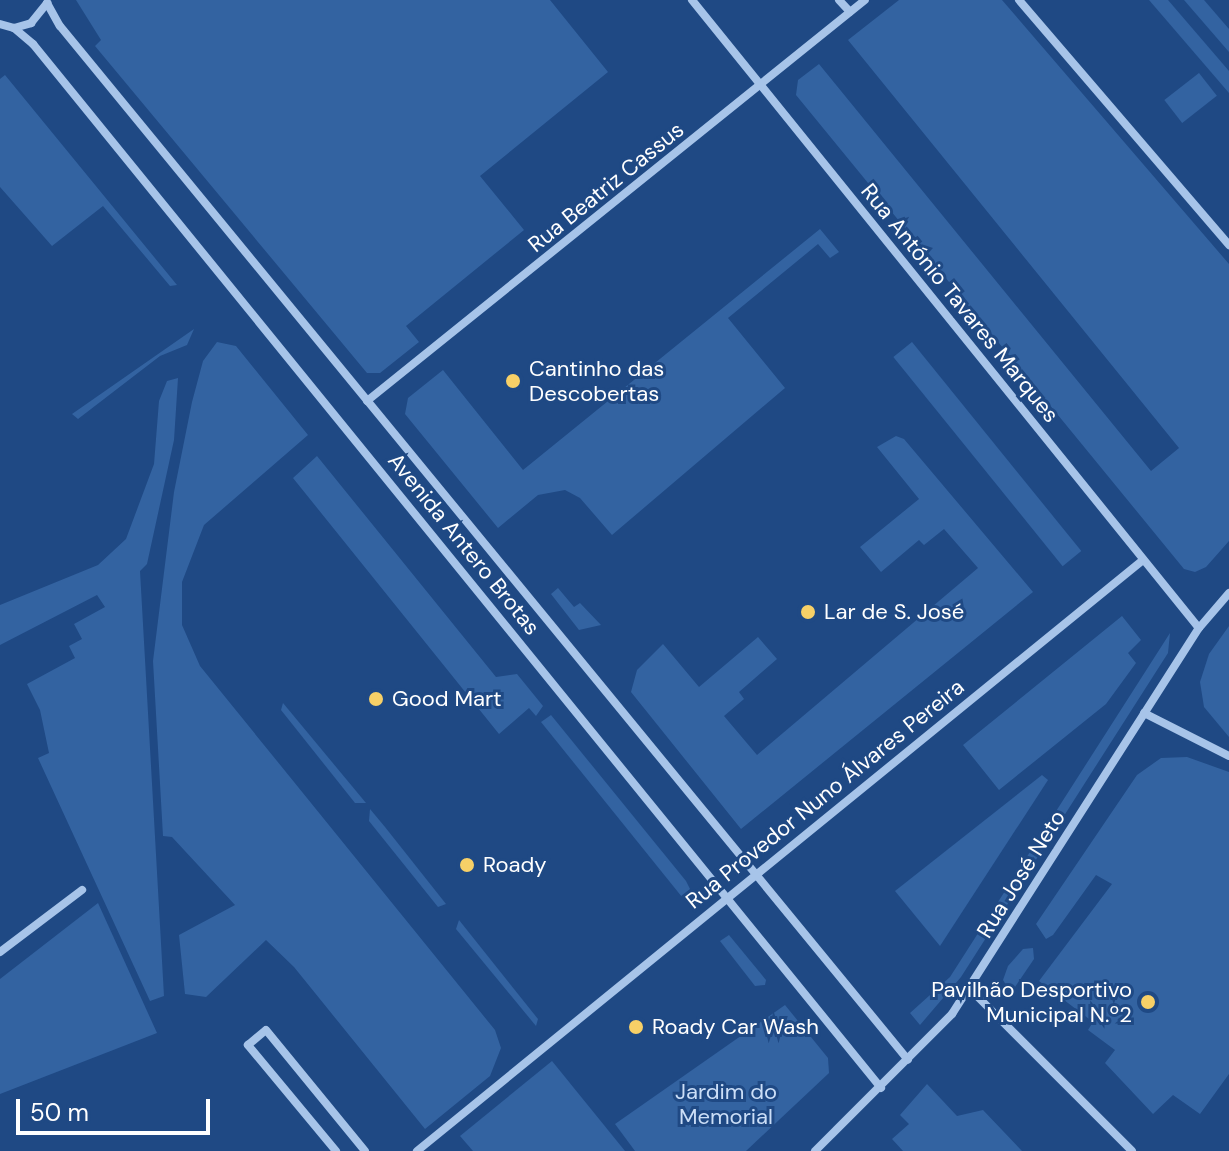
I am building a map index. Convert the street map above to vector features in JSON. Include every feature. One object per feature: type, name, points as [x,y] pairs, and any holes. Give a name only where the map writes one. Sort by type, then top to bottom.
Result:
[{"type":"street","name":"Rua António Tavares Marques","points":[[692,0],[1199,628]]},
{"type":"street","points":[[839,0],[850,12]]},
{"type":"street","name":"Rua Beatriz Cassus","points":[[367,401],[865,0]]},
{"type":"street","points":[[1019,0],[1229,245]]},
{"type":"street","points":[[5,27],[31,23],[47,1]]},
{"type":"street","name":"Avenida Antero Brotas","points":[[47,1],[367,401],[753,875],[908,1060]]},
{"type":"street","name":"Avenida Antero Brotas","points":[[5,27],[33,44],[881,1088]]},
{"type":"street","name":"Rua Provedor Nuno Álvares Pereira","points":[[417,1151],[1143,560]]},
{"type":"street","name":"Rua José Neto","points":[[815,1151],[908,1060],[970,989],[1199,628],[1229,593]]},
{"type":"street","points":[[1144,713],[1229,756]]},
{"type":"street","points":[[0,952],[82,890]]},
{"type":"street","points":[[970,989],[1132,1151]]},
{"type":"street","points":[[336,1151],[248,1045],[266,1030],[365,1151]]},
{"type":"green space","points":[[76,0],[550,0],[608,72],[480,176],[524,230],[406,326],[419,342],[380,373],[367,373],[95,46],[101,40]]},
{"type":"green space","points":[[899,0],[1002,0],[1229,264],[1229,541],[1206,567],[1195,572],[1184,569],[796,95],[798,80],[819,64],[1151,471],[1179,448],[848,40]]},
{"type":"green space","points":[[1149,0],[1168,0],[1229,71],[1229,93]]},
{"type":"green space","points":[[1184,0],[1204,0],[1229,29],[1229,52]]},
{"type":"green space","points":[[1199,73],[1217,96],[1182,123],[1164,100]]},
{"type":"green space","points":[[5,75],[177,285],[170,286],[103,206],[52,246],[0,187],[0,79]]},
{"type":"green space","points":[[820,229],[839,252],[830,258],[818,244],[728,318],[785,388],[612,535],[580,498],[565,490],[538,495],[498,528],[405,414],[408,398],[443,370],[523,470]]},
{"type":"green space","points":[[194,329],[187,345],[160,356],[78,419],[72,414]]},
{"type":"green space","points":[[217,342],[236,346],[308,435],[204,525],[182,582],[182,625],[200,666],[495,1030],[501,1048],[490,1076],[425,1129],[294,967],[266,940],[206,997],[185,994],[179,935],[235,905],[172,837],[163,836],[153,661],[174,492],[192,402],[203,361]]},
{"type":"green space","points":[[912,342],[1081,551],[1063,566],[893,357]]},
{"type":"green space","points":[[178,378],[174,440],[147,564],[140,571],[164,996],[150,1001],[38,758],[49,753],[40,710],[27,684],[75,658],[69,646],[82,639],[74,624],[105,607],[97,595],[0,645],[0,605],[98,565],[126,539],[154,464],[159,401],[167,381]]},
{"type":"green space","points":[[896,436],[904,439],[1033,592],[741,829],[631,692],[637,670],[663,644],[699,687],[758,637],[777,659],[739,692],[744,699],[724,716],[757,755],[978,568],[944,529],[924,545],[919,540],[881,572],[860,547],[919,499],[877,447]]},
{"type":"green space","points":[[317,456],[496,677],[517,674],[543,706],[536,716],[529,708],[499,734],[293,478]]},
{"type":"green space","points":[[558,588],[574,607],[580,603],[601,625],[579,630],[551,594]]},
{"type":"green space","points":[[1122,616],[1141,640],[1128,653],[1136,663],[1106,704],[999,790],[963,745]]},
{"type":"green space","points":[[1229,626],[1229,737],[1204,707],[1200,682],[1209,654]]},
{"type":"green space","points":[[1170,633],[1168,653],[961,977],[920,1025],[910,1013],[950,977]]},
{"type":"green space","points":[[283,703],[366,803],[355,803],[281,710]]},
{"type":"green space","points":[[551,715],[686,881],[690,889],[682,897],[541,722]]},
{"type":"green space","points":[[1187,757],[1229,772],[1229,1074],[1200,1114],[1173,1095],[1153,1114],[1105,1063],[1115,1050],[1088,1030],[1093,1022],[1039,981],[1112,884],[1096,875],[1053,935],[1046,939],[1036,924],[1137,775],[1161,758]]},
{"type":"green space","points":[[1042,775],[1048,780],[940,946],[895,891]]},
{"type":"green space","points":[[370,809],[446,904],[438,907],[369,821]]},
{"type":"green space","points":[[98,903],[157,1033],[0,1094],[0,979]]},
{"type":"green space","points":[[459,920],[538,1019],[536,1026],[456,929]]},
{"type":"green space","points":[[729,935],[766,980],[765,985],[755,986],[720,941]]},
{"type":"green space","points":[[1033,948],[1034,959],[1015,987],[1008,988],[1003,980],[1008,966],[1023,949]]},
{"type":"green space","name":"Jardim do Memorial","points":[[785,1005],[828,1058],[829,1073],[746,1151],[635,1151],[615,1124]]},
{"type":"green space","points":[[552,1061],[625,1151],[473,1151],[460,1136]]},
{"type":"green space","points":[[927,1084],[957,1116],[983,1110],[1022,1151],[903,1151],[892,1139],[909,1124],[900,1115]]},
{"type":"place","name":"Cantinho das Descobertas","points":[[513,381]]},
{"type":"place","name":"Lar de S. José","points":[[808,612]]},
{"type":"place","name":"Good Mart","points":[[376,699]]},
{"type":"place","name":"Roady","points":[[467,865]]},
{"type":"place","name":"Pavilhão Desportivo Municipal N.º2","points":[[1148,1002]]},
{"type":"place","name":"Roady Car Wash","points":[[636,1027]]}]
